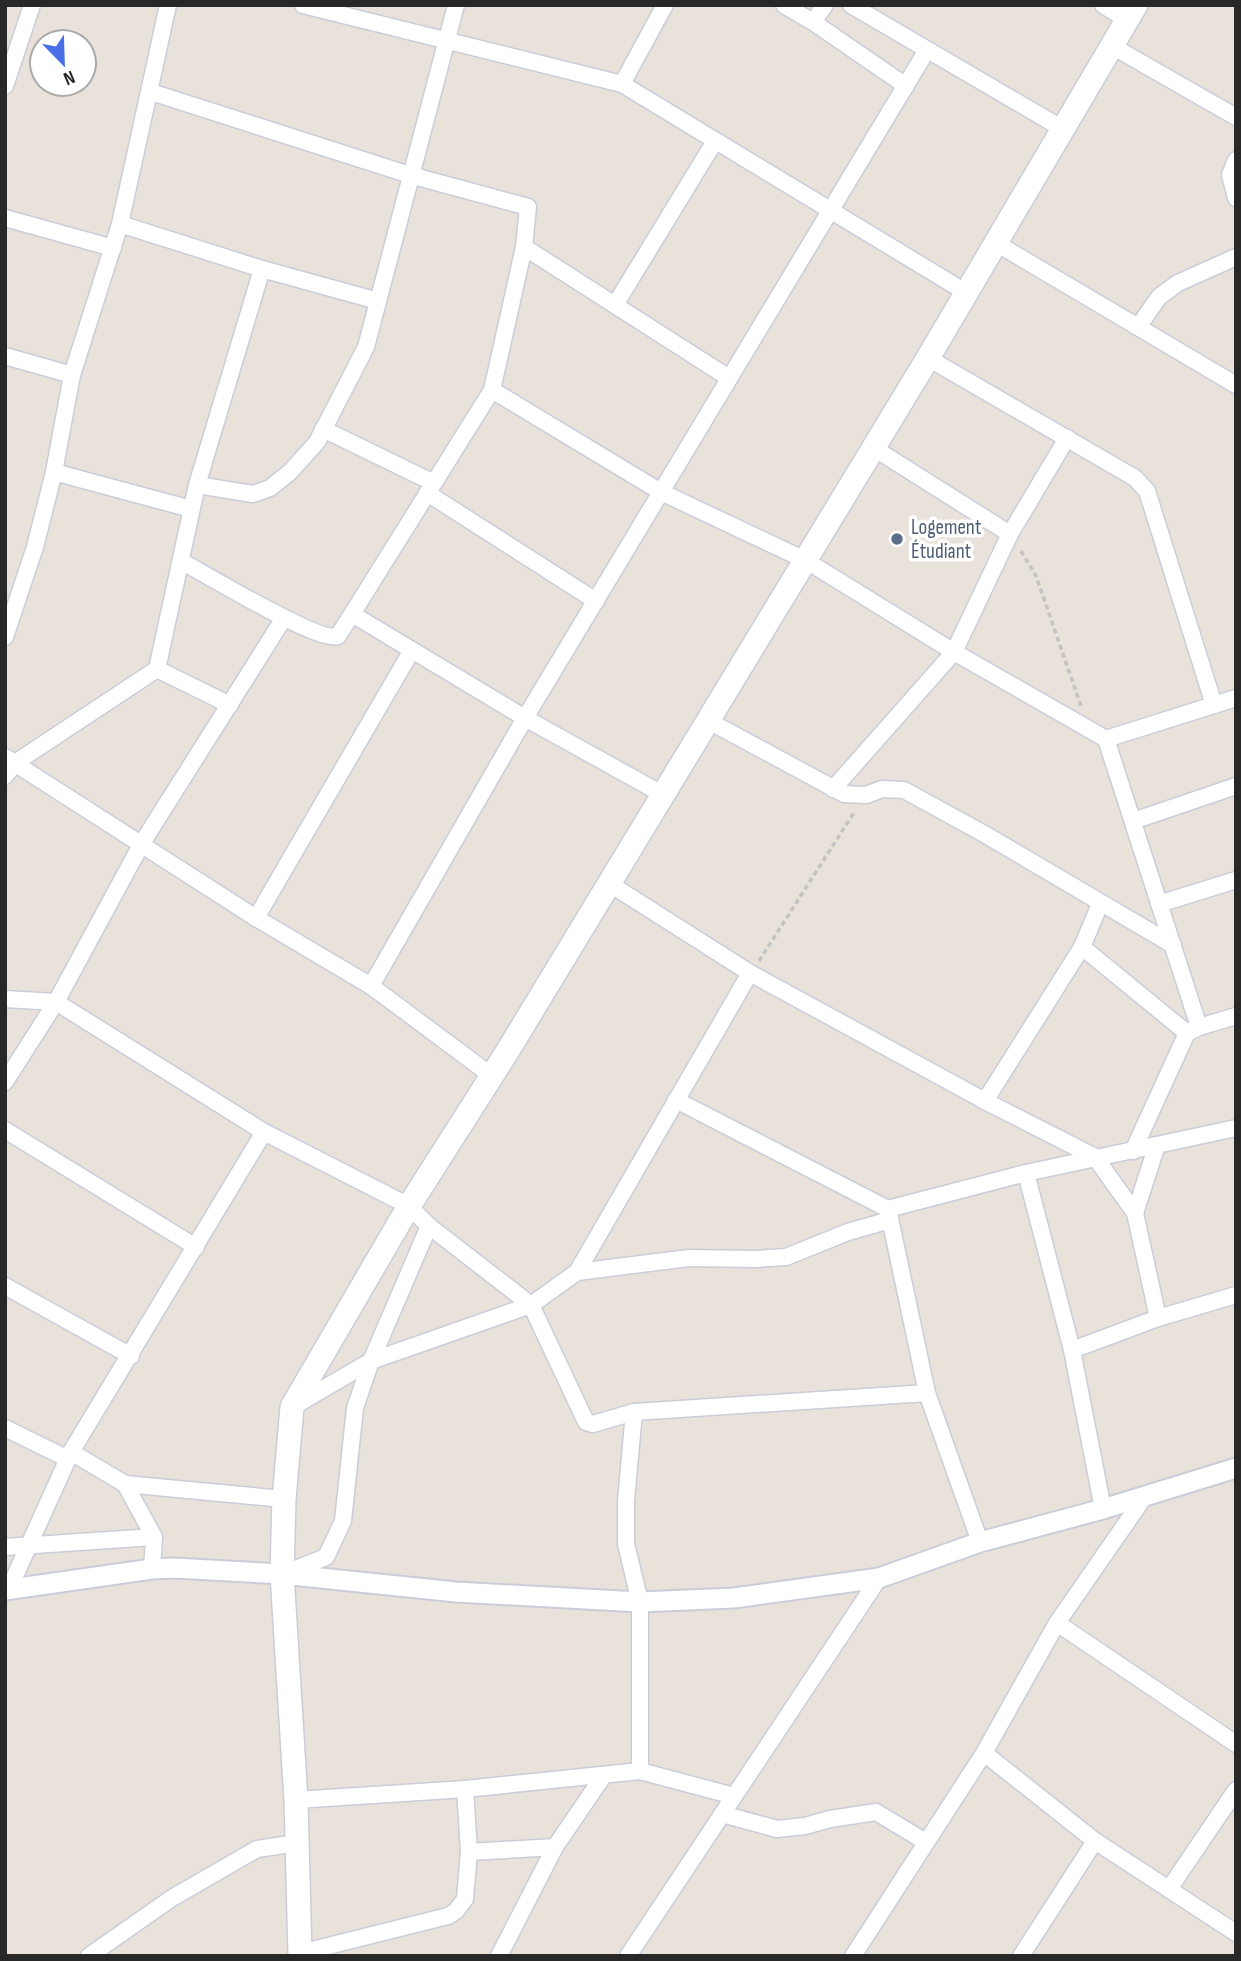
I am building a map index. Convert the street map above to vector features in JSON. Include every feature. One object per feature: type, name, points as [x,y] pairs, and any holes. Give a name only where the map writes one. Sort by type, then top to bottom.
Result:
[{"type":"main road","points":[[300,1954],[296,1800],[282,1574],[284,1499],[292,1407],[409,1206],[610,884],[967,293],[1132,13]]},
{"type":"street","points":[[5,86],[32,5]]},
{"type":"street","points":[[5,637],[35,547],[54,471],[72,375],[120,224],[168,5]]},
{"type":"street","points":[[303,5],[622,84],[967,293]]},
{"type":"street","points":[[197,485],[253,494],[270,488],[290,472],[317,442],[366,347],[456,5]]},
{"type":"street","points":[[622,84],[665,5]]},
{"type":"street","points":[[784,5],[906,86]]},
{"type":"street","points":[[813,22],[825,5]]},
{"type":"street","points":[[851,5],[1063,129]]},
{"type":"street","points":[[1103,5],[1132,13]]},
{"type":"street","points":[[1112,46],[1236,117]]},
{"type":"street","points":[[371,986],[525,718],[927,50]]},
{"type":"street","points":[[151,92],[410,175],[526,205],[529,211],[524,247],[492,390],[338,636],[334,638],[284,618],[181,561]]},
{"type":"street","points":[[615,304],[715,141]]},
{"type":"street","points":[[1236,160],[1230,175],[1236,198]]},
{"type":"street","points":[[5,218],[113,248]]},
{"type":"street","points":[[120,224],[262,269],[378,301]]},
{"type":"street","points":[[996,243],[1236,385]]},
{"type":"street","points":[[524,247],[729,378]]},
{"type":"street","points":[[1138,327],[1159,297],[1178,283],[1236,257]]},
{"type":"street","points":[[262,269],[197,485],[157,669],[9,766],[142,843],[256,918],[371,986],[492,1076]]},
{"type":"street","points":[[5,356],[72,375]]},
{"type":"street","points":[[928,358],[1135,478],[1146,491],[1214,705]]},
{"type":"street","points":[[492,390],[661,492],[805,560],[954,652],[1106,739],[1236,698]]},
{"type":"street","points":[[323,429],[430,489],[596,601]]},
{"type":"street","points":[[833,789],[954,652],[1010,534],[1067,438]]},
{"type":"street","points":[[872,447],[1010,534]]},
{"type":"street","points":[[54,471],[191,509]]},
{"type":"street","points":[[352,614],[525,718],[662,794]]},
{"type":"street","points":[[5,1082],[55,1002],[142,843],[284,618]]},
{"type":"street","points":[[256,918],[412,650]]},
{"type":"street","points":[[157,669],[230,705]]},
{"type":"street","points":[[707,720],[844,794],[866,794],[883,789],[904,790],[1173,945]]},
{"type":"street","points":[[1106,739],[1173,945],[1193,1030],[1133,1151]]},
{"type":"street","points":[[1133,821],[1236,786]]},
{"type":"street","points":[[1159,904],[1236,880]]},
{"type":"street","points":[[610,884],[750,973],[985,1101],[1095,1157],[1135,1213],[1158,1318]]},
{"type":"street","points":[[985,1101],[1082,947],[1100,904]]},
{"type":"street","points":[[1082,947],[1193,1030]]},
{"type":"street","points":[[292,1407],[371,1361],[531,1305],[577,1272],[750,973]]},
{"type":"street","points":[[5,999],[55,1002],[264,1132],[409,1206],[429,1226],[531,1305],[586,1422],[593,1424],[634,1412],[927,1394]]},
{"type":"street","points":[[1193,1030],[1236,1016]]},
{"type":"street","points":[[676,1100],[889,1214],[927,1394],[980,1542]]},
{"type":"street","points":[[577,1272],[689,1258],[786,1257],[889,1214],[1026,1173],[1236,1128]]},
{"type":"street","points":[[5,1130],[196,1247]]},
{"type":"street","points":[[7,1590],[69,1455],[264,1132]]},
{"type":"street","points":[[1135,1213],[1157,1145]]},
{"type":"street","points":[[1026,1173],[1072,1350],[1102,1509]]},
{"type":"street","points":[[282,1574],[326,1557],[343,1521],[355,1408],[371,1361],[429,1226]]},
{"type":"street","points":[[5,1286],[131,1356]]},
{"type":"street","points":[[1072,1350],[1158,1318],[1236,1295]]},
{"type":"street","points":[[634,1412],[625,1501],[628,1553],[640,1602],[640,1771]]},
{"type":"street","points":[[5,1428],[69,1455],[125,1484],[284,1499]]},
{"type":"street","points":[[7,1590],[174,1568],[282,1574],[456,1592],[640,1602],[734,1598],[879,1578],[980,1542],[1232,1472]]},
{"type":"street","points":[[125,1484],[154,1537],[152,1569]]},
{"type":"street","points":[[853,1956],[984,1754],[1057,1623],[1145,1496]]},
{"type":"street","points":[[5,1546],[28,1547],[154,1537]]},
{"type":"street","points":[[628,1956],[879,1578]]},
{"type":"street","points":[[1057,1623],[1236,1744]]},
{"type":"street","points":[[984,1754],[1095,1841],[1236,1933]]},
{"type":"street","points":[[296,1800],[465,1789],[640,1771],[734,1796]]},
{"type":"street","points":[[499,1956],[555,1847],[604,1775]]},
{"type":"street","points":[[300,1954],[448,1916],[456,1911],[465,1899],[469,1852],[465,1789]]},
{"type":"street","points":[[1168,1889],[1236,1790]]},
{"type":"street","points":[[722,1814],[777,1829],[876,1812],[926,1842]]},
{"type":"street","points":[[1021,1956],[1095,1841]]},
{"type":"street","points":[[89,1956],[172,1898],[257,1849],[297,1843]]},
{"type":"street","points":[[469,1852],[555,1847]]},
{"type":"path","points":[[1010,534],[1036,576],[1090,732]]},
{"type":"path","points":[[750,973],[866,794]]},
{"type":"place","name":"Logement Étudiant","points":[[897,539]]}]
